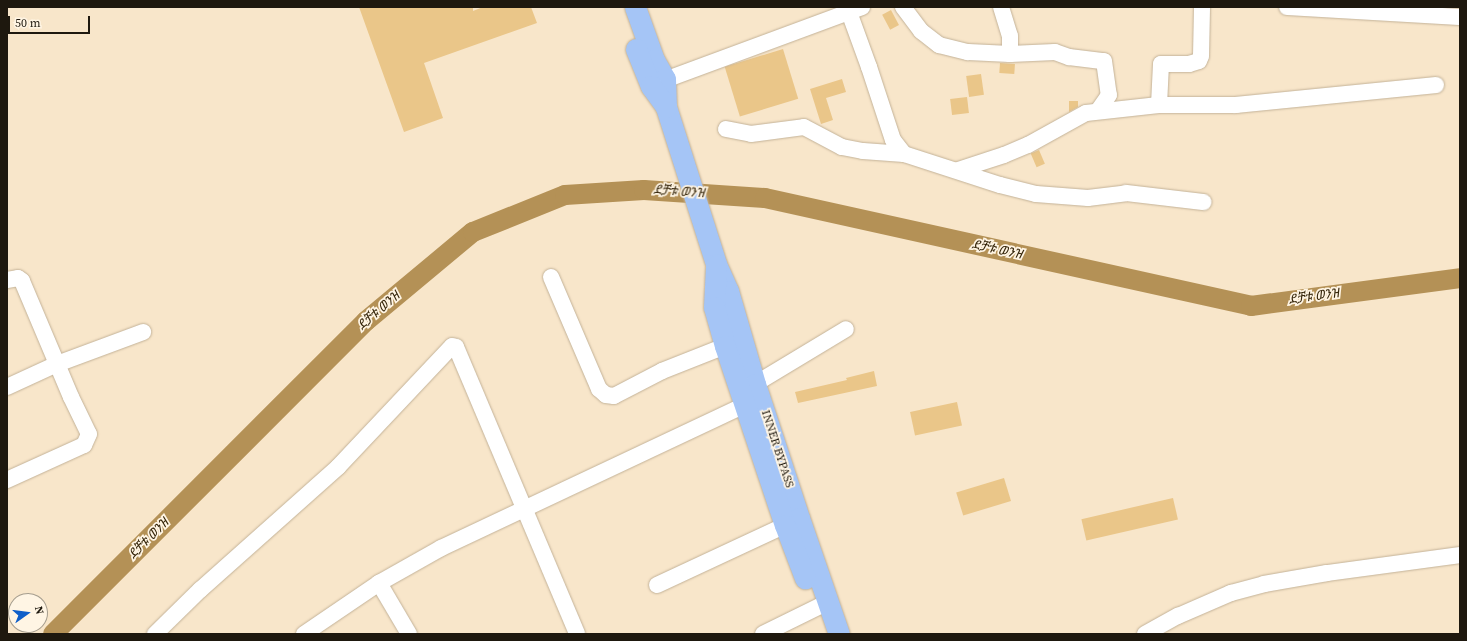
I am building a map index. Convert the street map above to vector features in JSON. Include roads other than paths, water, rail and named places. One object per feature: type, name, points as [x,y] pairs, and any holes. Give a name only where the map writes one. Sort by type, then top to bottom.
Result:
[{"type":"main road","name":"INNER BYPASS","points":[[620,7],[658,83],[716,264],[728,291],[792,522]]},
{"type":"main road","name":"INNER BYPASS","points":[[635,7],[654,60],[658,83]]},
{"type":"main road","name":"INNER BYPASS","points":[[716,264],[714,307],[724,346],[744,405],[792,522],[822,606],[826,634]]},
{"type":"main road","name":"INNER BYPASS","points":[[822,606],[839,634]]},
{"type":"street","points":[[903,7],[921,31],[940,45],[968,52],[1010,54],[1055,52],[1069,57],[1104,61],[1109,96],[1098,111]]},
{"type":"street","points":[[1001,7],[1010,36],[1010,54]]},
{"type":"street","points":[[1159,105],[1161,64],[1189,64],[1199,60],[1201,56],[1202,7]]},
{"type":"street","points":[[1287,7],[1460,17]]},
{"type":"street","points":[[658,83],[855,9],[870,67],[891,134],[898,148],[904,154]]},
{"type":"street","points":[[958,170],[1004,155],[1028,145],[1086,113],[1159,105],[1236,105],[1436,85]]},
{"type":"street","points":[[726,129],[751,134],[804,127],[842,147],[863,151],[904,154],[958,170],[1000,185],[1036,194],[1088,198],[1126,193],[1203,202]]},
{"type":"street","points":[[878,151],[891,134]]},
{"type":"street","points":[[551,277],[599,389],[606,394],[614,396],[662,371],[724,346]]},
{"type":"street","points":[[7,280],[18,278],[22,281],[89,437],[84,445],[7,480]]},
{"type":"street","points":[[755,384],[846,329]]},
{"type":"street","points":[[7,387],[57,364],[143,332]]},
{"type":"street","points":[[155,634],[200,590],[338,466],[450,346],[456,347],[577,634]]},
{"type":"street","points":[[307,633],[379,583],[441,548],[744,405]]},
{"type":"street","points":[[657,585],[792,522]]},
{"type":"street","points":[[1145,634],[1178,616],[1231,593],[1264,584],[1334,572],[1460,555]]},
{"type":"street","points":[[379,583],[409,634]]},
{"type":"street","points":[[763,634],[822,606]]},
{"type":"waterway","name":"ደቻቱ ወንዝ","points":[[53,634],[366,321],[473,232],[565,195],[644,190],[765,198],[1251,306],[1460,278]]}]
